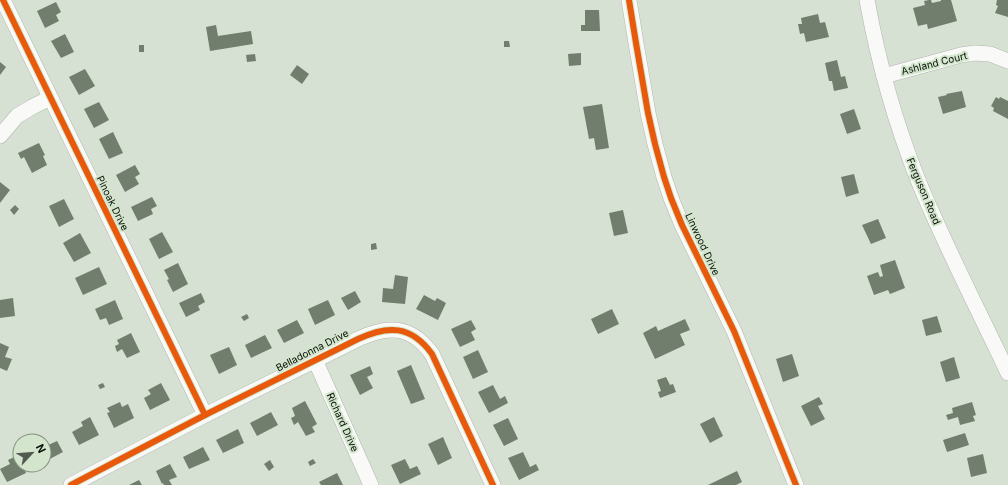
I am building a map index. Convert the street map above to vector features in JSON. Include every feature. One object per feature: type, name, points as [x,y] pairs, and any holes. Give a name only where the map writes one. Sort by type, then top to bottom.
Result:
[{"type":"street","name":"Pinoak Drive","points":[[2,0],[205,415]]},
{"type":"street","name":"Linwood Drive","points":[[629,0],[648,113],[655,144],[671,198],[682,225],[734,331],[796,485]]},
{"type":"street","name":"Ferguson Road","points":[[867,0],[879,59],[897,120],[918,180],[957,267],[1008,373]]},
{"type":"street","name":"Ashland Court","points":[[884,76],[961,55],[975,53],[990,54],[1008,61]]},
{"type":"street","points":[[0,136],[17,116],[50,98]]},
{"type":"street","name":"Belladonna Drive","points":[[71,485],[205,415],[358,339],[377,331],[394,330],[406,332],[421,340],[432,354],[493,485]]},
{"type":"street","name":"Richard Drive","points":[[315,360],[371,485]]},
{"type":"building","points":[[931,0],[932,3],[941,0],[951,0],[957,21],[928,29],[927,24],[918,26],[913,8],[925,5],[924,1]]},
{"type":"building","points":[[997,0],[1008,0],[1008,17],[995,13],[998,6],[996,5]]},
{"type":"building","points":[[56,2],[61,12],[56,15],[59,21],[45,28],[37,11]]},
{"type":"building","points":[[585,10],[599,10],[600,31],[581,31],[581,25],[585,25]]},
{"type":"building","points":[[818,14],[820,23],[825,22],[829,37],[806,42],[804,33],[800,34],[798,24],[802,24],[801,18]]},
{"type":"building","points":[[216,25],[218,36],[251,31],[253,44],[210,51],[206,27]]},
{"type":"building","points":[[65,34],[74,52],[61,58],[51,41]]},
{"type":"building","points":[[504,41],[509,41],[510,47],[504,47]]},
{"type":"building","points":[[139,45],[144,45],[144,52],[139,52]]},
{"type":"building","points":[[581,53],[581,65],[569,66],[568,54]]},
{"type":"building","points":[[255,54],[256,61],[247,62],[246,55]]},
{"type":"building","points":[[837,60],[841,77],[845,76],[848,88],[834,91],[832,81],[829,81],[825,63]]},
{"type":"building","points":[[0,62],[6,67],[0,75]]},
{"type":"building","points":[[297,65],[309,74],[302,84],[290,75]]},
{"type":"building","points":[[85,69],[95,86],[79,95],[69,77]]},
{"type":"building","points":[[962,91],[966,107],[943,114],[938,97]]},
{"type":"building","points":[[996,97],[999,99],[1000,97],[1008,101],[1008,119],[993,111],[994,108],[991,106]]},
{"type":"building","points":[[99,102],[109,120],[94,128],[84,109]]},
{"type":"building","points":[[602,104],[609,148],[596,150],[594,138],[589,139],[583,107]]},
{"type":"building","points":[[854,109],[861,129],[847,134],[840,114]]},
{"type":"building","points":[[113,132],[123,153],[109,159],[99,139]]},
{"type":"building","points":[[39,143],[45,155],[43,156],[47,165],[32,173],[24,157],[21,159],[18,153]]},
{"type":"building","points":[[135,165],[140,174],[135,177],[139,184],[125,192],[116,175]]},
{"type":"building","points":[[854,174],[859,193],[846,197],[841,177]]},
{"type":"building","points":[[0,182],[10,190],[0,203]]},
{"type":"building","points":[[152,197],[157,206],[151,209],[153,214],[138,221],[131,207]]},
{"type":"building","points":[[64,199],[74,219],[59,227],[49,206]]},
{"type":"building","points":[[15,205],[19,209],[14,215],[10,210]]},
{"type":"building","points":[[623,210],[628,233],[614,236],[609,213]]},
{"type":"building","points":[[878,219],[886,238],[871,244],[862,225]]},
{"type":"building","points":[[162,232],[173,252],[159,259],[149,239]]},
{"type":"building","points":[[80,233],[91,253],[74,262],[63,243]]},
{"type":"building","points":[[376,243],[377,249],[371,250],[371,244]]},
{"type":"building","points":[[895,260],[905,288],[890,294],[888,290],[874,295],[867,276],[878,272],[880,277],[883,276],[880,265]]},
{"type":"building","points":[[178,263],[188,284],[173,292],[167,280],[169,279],[164,270]]},
{"type":"building","points":[[99,267],[107,284],[83,295],[75,278]]},
{"type":"building","points":[[395,275],[408,277],[405,304],[382,302],[383,288],[393,289]]},
{"type":"building","points":[[355,291],[361,302],[348,310],[341,298]]},
{"type":"building","points":[[201,293],[205,302],[198,306],[200,310],[186,317],[179,303]]},
{"type":"building","points":[[424,295],[435,301],[437,298],[446,303],[438,320],[416,309]]},
{"type":"building","points":[[13,298],[15,316],[0,318],[0,300]]},
{"type":"building","points":[[115,300],[123,319],[109,325],[106,318],[100,320],[95,309]]},
{"type":"building","points":[[328,300],[335,315],[315,325],[308,309]]},
{"type":"building","points":[[612,309],[619,324],[598,334],[591,319]]},
{"type":"building","points":[[247,314],[249,318],[244,321],[241,317]]},
{"type":"building","points":[[937,316],[942,332],[926,336],[922,320]]},
{"type":"building","points":[[685,319],[690,330],[680,334],[685,345],[655,359],[643,333],[656,326],[658,331]]},
{"type":"building","points":[[297,320],[304,333],[284,343],[277,330]]},
{"type":"building","points":[[471,320],[476,329],[471,332],[475,340],[460,347],[451,329]]},
{"type":"building","points":[[131,333],[140,352],[127,358],[122,349],[117,352],[115,346],[119,344],[117,340]]},
{"type":"building","points":[[265,335],[272,348],[251,358],[245,345]]},
{"type":"building","points":[[0,343],[9,347],[5,357],[12,359],[7,371],[0,368]]},
{"type":"building","points":[[229,347],[237,365],[219,374],[210,355]]},
{"type":"building","points":[[478,350],[488,372],[473,379],[463,357]]},
{"type":"building","points":[[792,354],[799,376],[783,382],[776,359]]},
{"type":"building","points":[[954,357],[960,378],[946,382],[940,362]]},
{"type":"building","points":[[411,365],[425,399],[411,404],[397,371]]},
{"type":"building","points":[[370,366],[373,374],[367,377],[373,388],[360,395],[350,375]]},
{"type":"building","points":[[666,377],[670,385],[673,384],[676,392],[660,398],[658,392],[661,391],[657,380]]},
{"type":"building","points":[[103,383],[105,387],[100,389],[98,385]]},
{"type":"building","points":[[161,383],[170,400],[150,410],[144,398],[151,394],[148,390]]},
{"type":"building","points":[[493,385],[500,399],[505,396],[508,403],[489,413],[478,392]]},
{"type":"building","points":[[819,397],[823,404],[818,406],[825,419],[811,426],[801,406]]},
{"type":"building","points":[[305,401],[317,424],[312,427],[315,432],[306,436],[298,422],[294,425],[291,418],[295,416],[292,408]]},
{"type":"building","points":[[120,402],[122,407],[128,404],[134,418],[114,428],[107,413],[110,412],[107,408]]},
{"type":"building","points":[[972,402],[976,415],[973,416],[975,421],[960,425],[958,417],[948,420],[946,415],[953,413],[952,408]]},
{"type":"building","points":[[271,412],[278,425],[257,436],[250,423]]},
{"type":"building","points":[[90,417],[99,435],[79,445],[72,432],[83,426],[81,422]]},
{"type":"building","points":[[714,417],[723,436],[710,443],[700,424]]},
{"type":"building","points":[[508,418],[518,439],[504,446],[493,425]]},
{"type":"building","points":[[238,429],[244,443],[223,453],[216,440]]},
{"type":"building","points":[[965,433],[969,445],[947,452],[943,440]]},
{"type":"building","points":[[443,437],[452,458],[438,465],[428,444]]},
{"type":"building","points":[[57,441],[63,452],[52,458],[52,443]]},
{"type":"building","points":[[203,447],[210,460],[189,469],[183,457]]},
{"type":"building","points":[[523,452],[530,467],[536,464],[539,470],[519,480],[508,458]]},
{"type":"building","points":[[983,454],[987,473],[971,477],[967,458]]},
{"type":"building","points":[[12,458],[12,473],[26,473],[7,482],[0,469],[10,464],[8,460]]},
{"type":"building","points":[[313,459],[316,463],[310,466],[308,462]]},
{"type":"building","points":[[405,459],[410,469],[417,466],[421,474],[400,484],[391,465]]},
{"type":"building","points":[[270,460],[274,467],[269,471],[264,464]]},
{"type":"building","points":[[170,464],[177,477],[169,480],[172,485],[164,485],[163,483],[162,484],[156,471]]},
{"type":"building","points":[[737,471],[742,482],[736,485],[708,485]]},
{"type":"building","points":[[337,473],[343,485],[321,485],[319,482]]},
{"type":"building","points":[[139,480],[142,485],[129,485]]},
{"type":"cycle path","points":[[3,0],[205,415]]},
{"type":"cycle path","points":[[629,0],[648,113],[655,144],[671,198],[682,225],[734,331],[796,485]]},
{"type":"cycle path","points":[[71,485],[205,415],[358,339],[379,331],[389,330],[398,330],[416,337],[432,354],[493,485]]}]
